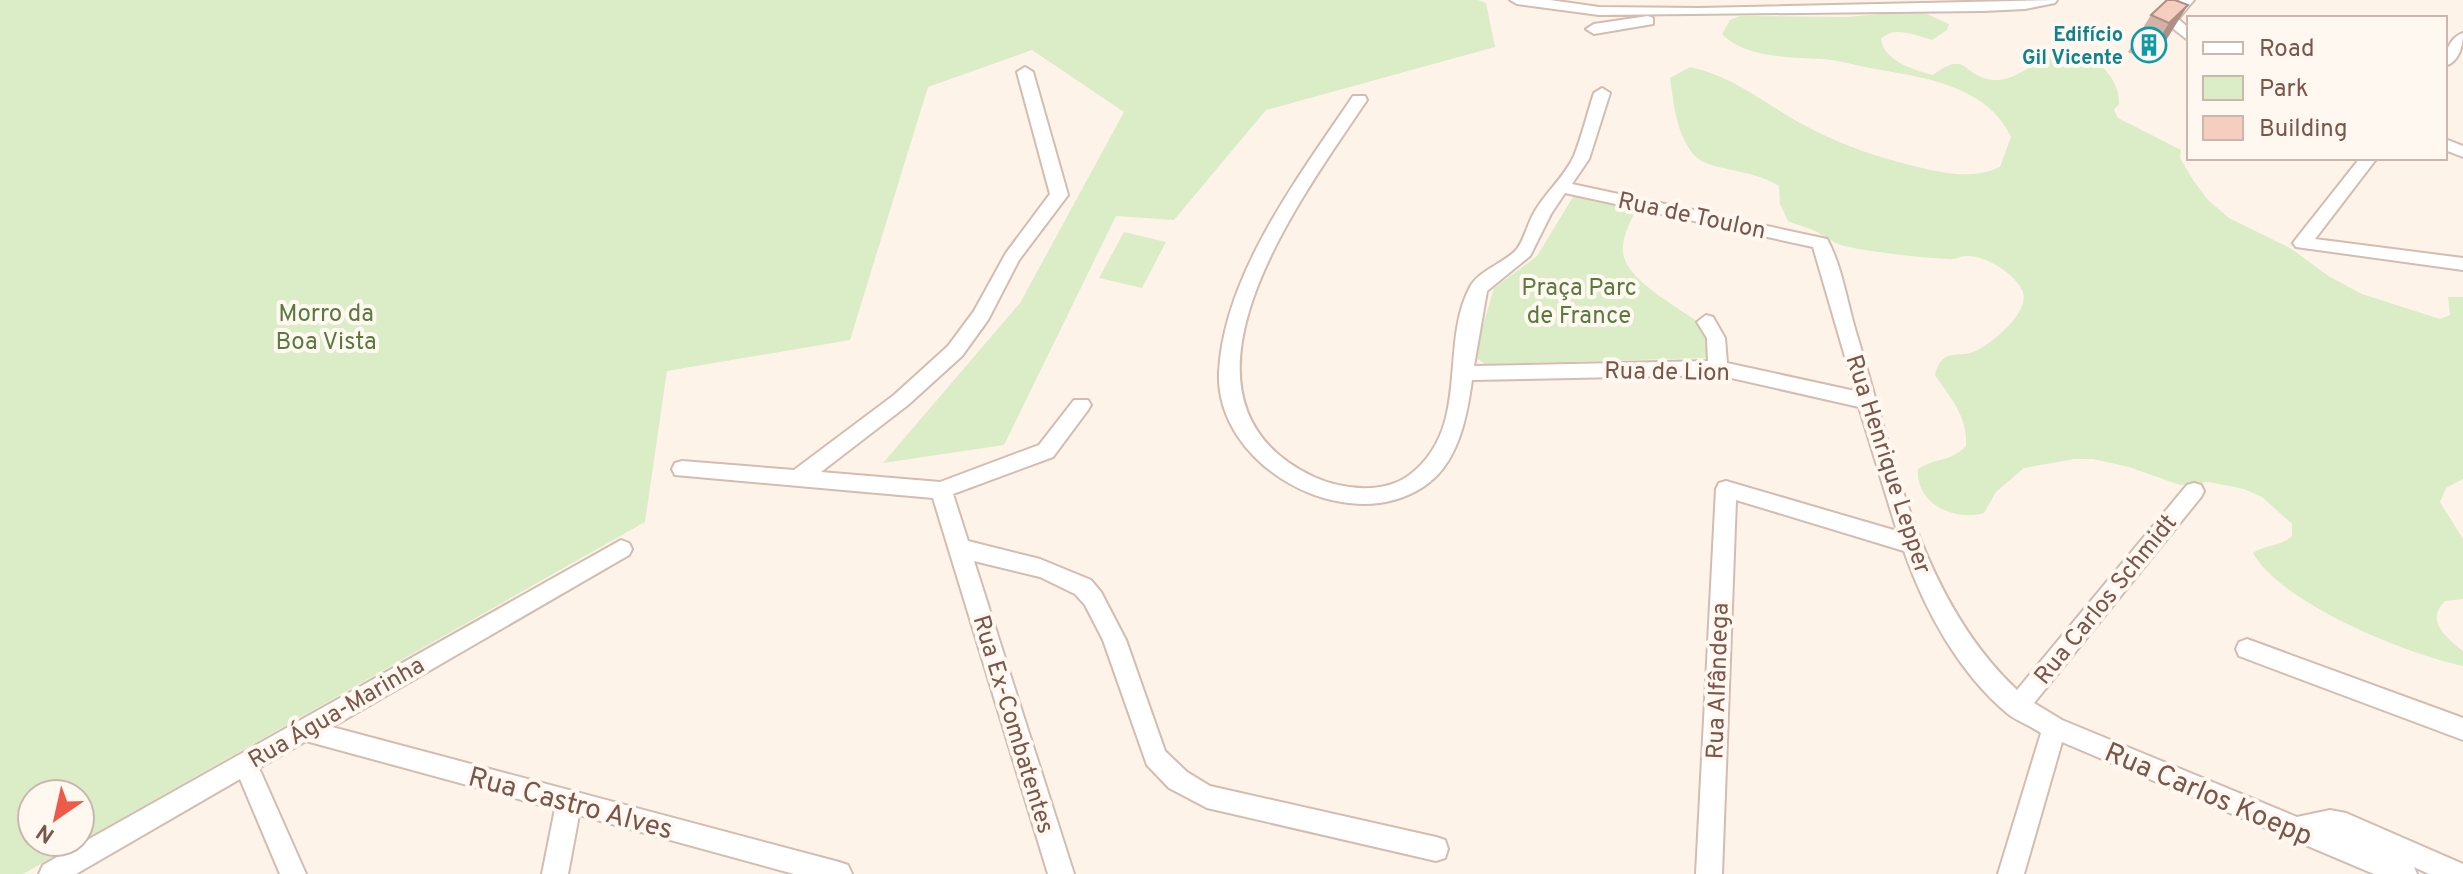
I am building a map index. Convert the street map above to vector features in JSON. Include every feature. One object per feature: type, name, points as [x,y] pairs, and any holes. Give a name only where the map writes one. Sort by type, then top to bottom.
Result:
[{"type":"street","points":[[1517,0],[1599,11],[1699,12],[1983,7],[2050,0]]},
{"type":"street","points":[[2187,0],[2171,16],[2172,25],[2187,35]]},
{"type":"street","points":[[1594,29],[1699,12]]},
{"type":"street","points":[[2447,58],[2463,38]]},
{"type":"street","points":[[798,478],[901,400],[949,357],[969,335],[1012,257],[1059,195],[1059,185],[1025,72]]},
{"type":"street","points":[[1359,100],[1291,204],[1253,281],[1229,355],[1230,390],[1242,425],[1256,444],[1292,472],[1342,495],[1376,498],[1413,484],[1438,460],[1452,429],[1479,288],[1524,252],[1543,212],[1586,148],[1602,93]]},
{"type":"street","points":[[2367,160],[2302,243],[2463,264]]},
{"type":"street","name":"Rua de Toulon","points":[[1562,187],[1821,243]]},
{"type":"street","name":"Rua Henrique Lepper","points":[[1821,243],[1911,544],[1943,614],[1960,641],[1977,667],[2017,707]]},
{"type":"street","points":[[1706,322],[1716,338],[1718,368]]},
{"type":"street","name":"Rua de Lion","points":[[1463,373],[1718,368],[1867,401]]},
{"type":"street","points":[[682,469],[941,490],[1046,451],[1081,405]]},
{"type":"street","name":"Rua Alfândega","points":[[1709,874],[1726,489],[1911,544]]},
{"type":"street","name":"Rua Ex-Combatentes","points":[[941,490],[1061,874]]},
{"type":"street","name":"Rua Carlos Schmidt","points":[[2017,707],[2194,491]]},
{"type":"street","points":[[959,548],[1067,578],[1092,594],[1107,625],[1155,757],[1168,775],[1182,785],[1207,797],[1436,849]]},
{"type":"street","name":"Rua Água-Marinha","points":[[52,874],[621,549]]},
{"type":"street","points":[[2247,649],[2463,729]]},
{"type":"street","name":"Rua Carlos Koepp","points":[[2017,707],[2054,728],[2404,874]]},
{"type":"street","points":[[2011,874],[2054,728]]},
{"type":"street","name":"Rua Castro Alves","points":[[304,730],[839,874]]},
{"type":"street","points":[[245,763],[293,874]]},
{"type":"street","points":[[555,874],[569,802]]},
{"type":"street","points":[[2298,829],[2330,822],[2346,825],[2458,874]]},
{"type":"green space","name":"Morro da Boa Vista","points":[[0,0],[1478,0],[1486,3],[1495,47],[1266,110],[1174,220],[1116,216],[1004,445],[883,463],[1020,303],[1124,112],[1032,50],[928,87],[850,340],[667,371],[645,522],[96,833],[96,778],[16,778],[16,858],[51,858],[23,874],[0,874]]},
{"type":"green space","points":[[1903,12],[1927,14],[1949,24],[1947,30],[1932,40],[1899,32],[1881,39],[1888,53],[1901,63],[1933,75],[1959,64],[1983,78],[2001,80],[2056,53],[2079,52],[2100,64],[2114,83],[2119,104],[2114,110],[2118,118],[2181,150],[2180,158],[2193,180],[2208,200],[2229,218],[2290,248],[2330,277],[2362,294],[2440,319],[2450,315],[2448,297],[2463,297],[2463,479],[2446,488],[2440,502],[2463,539],[2463,599],[2445,601],[2439,608],[2437,622],[2463,651],[2463,666],[2379,638],[2317,608],[2290,590],[2268,572],[2253,553],[2288,540],[2292,536],[2292,524],[2262,497],[2244,489],[2209,482],[2180,485],[2129,467],[2093,459],[2074,459],[2024,468],[1996,492],[1984,513],[1961,515],[1949,512],[1930,500],[1919,481],[1918,469],[1954,455],[1966,446],[1961,416],[1935,375],[1938,366],[1947,357],[1971,353],[1993,340],[2017,316],[2024,298],[2022,290],[2006,272],[1982,258],[1922,257],[1840,245],[1814,230],[1788,221],[1780,204],[1779,186],[1753,175],[1708,164],[1690,150],[1679,127],[1670,78],[1690,67],[1705,71],[1734,83],[1829,137],[1906,164],[1961,174],[2000,167],[2011,137],[2001,120],[1971,95],[1913,76],[1834,61],[1755,52],[1722,34],[1730,20],[1740,16],[1847,17]]},
{"type":"green space","name":"Praça Parc de France","points":[[1576,192],[1638,205],[1624,241],[1626,263],[1643,283],[1700,323],[1706,330],[1708,358],[1485,364],[1474,356],[1494,288],[1537,256]]},
{"type":"green space","points":[[1124,232],[1166,242],[1142,288],[1099,278]]},
{"type":"building","points":[[2167,0],[2188,5],[2169,23],[2151,15]]},
{"type":"place","name":"Edifício Gil Vicente","points":[[2149,45]]}]
